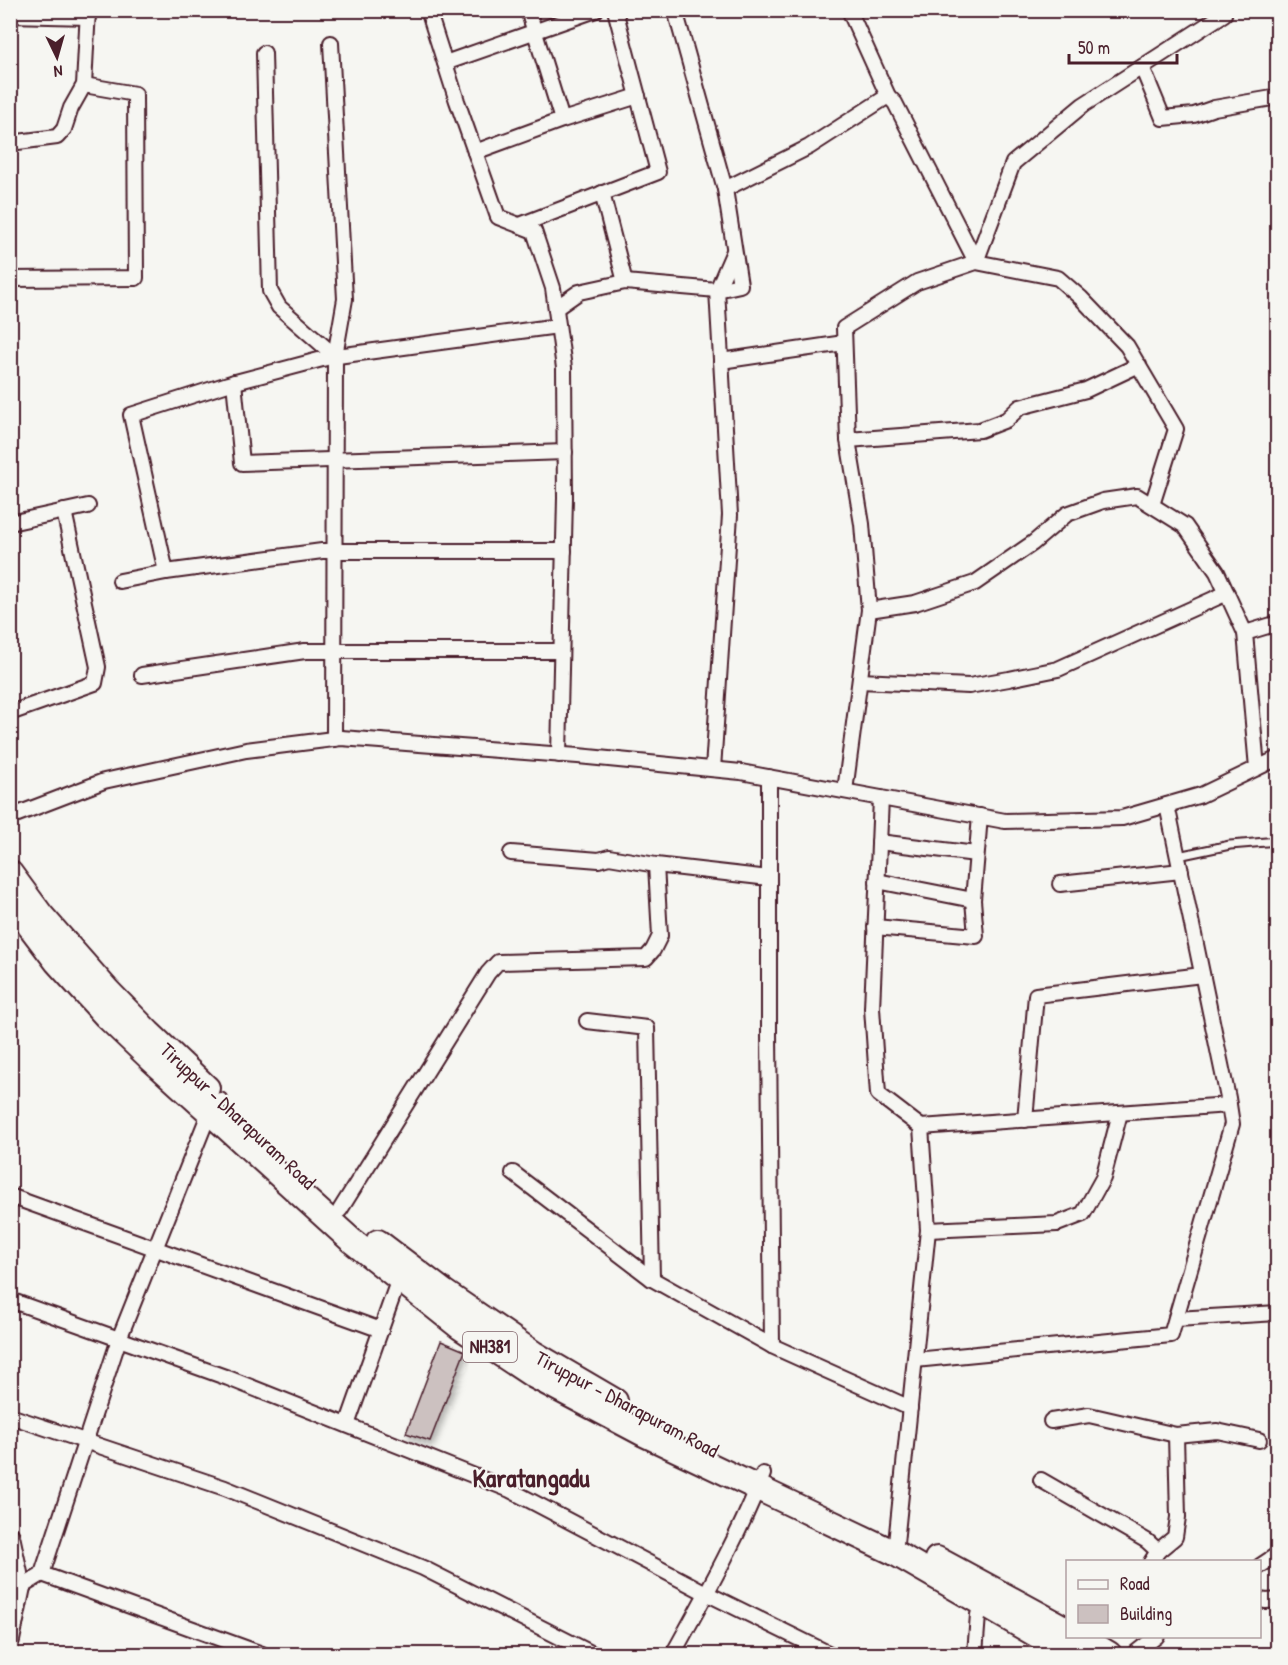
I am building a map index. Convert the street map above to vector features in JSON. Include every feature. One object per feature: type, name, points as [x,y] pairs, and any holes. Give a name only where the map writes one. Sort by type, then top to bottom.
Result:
[{"type":"highway","name":"Tiruppur - Dharapuram Road","points":[[10,873],[41,915],[108,991],[215,1105],[371,1237],[444,1292],[533,1353],[622,1406],[714,1451],[760,1481],[956,1569],[1066,1629]]},
{"type":"highway","name":"NH381","points":[[10,900],[57,962],[105,1016],[151,1059],[215,1105],[352,1241],[400,1280],[460,1326],[534,1376],[644,1434],[760,1481]]},
{"type":"highway","name":"NH381","points":[[896,1544],[981,1604],[1070,1654]]},
{"type":"highway","points":[[1082,1638],[1109,1654]]},
{"type":"street","points":[[428,10],[498,216],[534,231],[553,288],[564,368],[564,551],[559,755]]},
{"type":"street","points":[[528,10],[562,120]]},
{"type":"street","points":[[445,63],[596,10]]},
{"type":"street","points":[[520,225],[658,172],[615,10]]},
{"type":"street","points":[[556,308],[579,292],[626,282],[717,290],[740,285],[725,189],[675,10]]},
{"type":"street","points":[[849,10],[888,96],[895,103],[976,262]]},
{"type":"street","points":[[976,262],[1013,163],[1083,105],[1227,12]]},
{"type":"street","points":[[10,15],[88,14],[84,85],[71,108],[64,129],[57,137],[10,143]]},
{"type":"street","points":[[331,43],[345,299],[335,356],[334,739]]},
{"type":"street","points":[[264,53],[270,291],[279,307],[335,356]]},
{"type":"street","points":[[1142,67],[1163,118],[1194,115],[1214,108],[1278,97]]},
{"type":"street","points":[[10,279],[136,278],[135,94],[84,85]]},
{"type":"street","points":[[475,152],[562,120],[638,96]]},
{"type":"street","points":[[725,189],[809,147],[888,96]]},
{"type":"street","points":[[602,193],[626,282]]},
{"type":"street","points":[[845,791],[869,609],[862,524],[848,440],[844,328],[917,282],[976,262],[1058,278],[1081,298],[1127,346],[1176,429],[1152,505]]},
{"type":"street","points":[[713,769],[730,514],[717,290]]},
{"type":"street","points":[[166,572],[131,415],[234,382],[335,356],[558,326]]},
{"type":"street","points":[[721,361],[844,343]]},
{"type":"street","points":[[848,440],[980,430],[1006,420],[1020,407],[1086,390],[1139,365]]},
{"type":"street","points":[[234,382],[242,463],[565,452]]},
{"type":"street","points":[[869,609],[915,603],[975,583],[1033,543],[1067,514],[1103,501],[1137,496],[1185,526],[1217,572],[1245,633],[1257,768]]},
{"type":"street","points":[[10,523],[88,506]]},
{"type":"street","points":[[10,713],[95,683],[98,667],[64,511]]},
{"type":"street","points":[[120,581],[166,572],[322,551],[564,551]]},
{"type":"street","points":[[860,681],[969,686],[1058,669],[1227,593]]},
{"type":"street","points":[[1245,633],[1278,623]]},
{"type":"street","points":[[142,675],[304,651],[561,651]]},
{"type":"street","points":[[10,817],[104,781],[246,750],[341,738],[741,772],[1005,821],[1122,818],[1201,795],[1278,758]]},
{"type":"street","points":[[769,777],[772,1346]]},
{"type":"street","points":[[881,798],[872,1008],[878,1094],[921,1127],[1229,1105]]},
{"type":"street","points":[[915,1360],[1171,1335],[1232,1124],[1167,805]]},
{"type":"street","points":[[875,927],[976,936],[973,900],[980,816]]},
{"type":"street","points":[[879,842],[976,854]]},
{"type":"street","points":[[511,854],[599,860],[609,857],[656,865],[769,878]]},
{"type":"street","points":[[340,1210],[488,973],[498,962],[646,958],[660,936],[656,865]]},
{"type":"street","points":[[1060,884],[1181,871]]},
{"type":"street","points":[[877,881],[973,900]]},
{"type":"street","points":[[1025,1120],[1036,996],[1202,975]]},
{"type":"street","points":[[587,1021],[647,1028],[652,1280]]},
{"type":"street","points":[[42,1574],[119,1339],[215,1105]]},
{"type":"street","points":[[928,1230],[1057,1224],[1083,1214],[1103,1178],[1120,1113]]},
{"type":"street","points":[[896,1544],[928,1230],[921,1127]]},
{"type":"street","points":[[513,1173],[652,1280],[772,1346],[910,1408]]},
{"type":"street","points":[[10,1196],[381,1330]]},
{"type":"street","points":[[347,1425],[400,1280]]},
{"type":"street","points":[[10,1300],[228,1378],[510,1490],[706,1593],[830,1654]]},
{"type":"street","points":[[1176,1319],[1278,1313]]},
{"type":"street","points":[[1051,1421],[1089,1415],[1176,1435],[1217,1431],[1259,1440]]},
{"type":"street","points":[[10,1416],[225,1488],[423,1568],[593,1654]]},
{"type":"street","points":[[1041,1480],[1147,1541],[1155,1556],[1175,1537],[1178,1516],[1176,1435]]},
{"type":"street","points":[[673,1654],[706,1593],[760,1481]]},
{"type":"street","points":[[10,1536],[17,1580],[10,1640]]},
{"type":"street","points":[[1261,1565],[1278,1554]]},
{"type":"street","points":[[17,1580],[42,1574],[261,1654]]},
{"type":"street","points":[[1261,1600],[1278,1600]]},
{"type":"street","points":[[975,1654],[981,1604]]},
{"type":"street","points":[[1134,1654],[1154,1638]]},
{"type":"lane","points":[[1178,856],[1230,846],[1278,841]]},
{"type":"building","points":[[441,1341],[465,1351],[430,1441],[406,1433]]},
{"type":"district","name":"Karatangadu","points":[[531,1478]]}]
